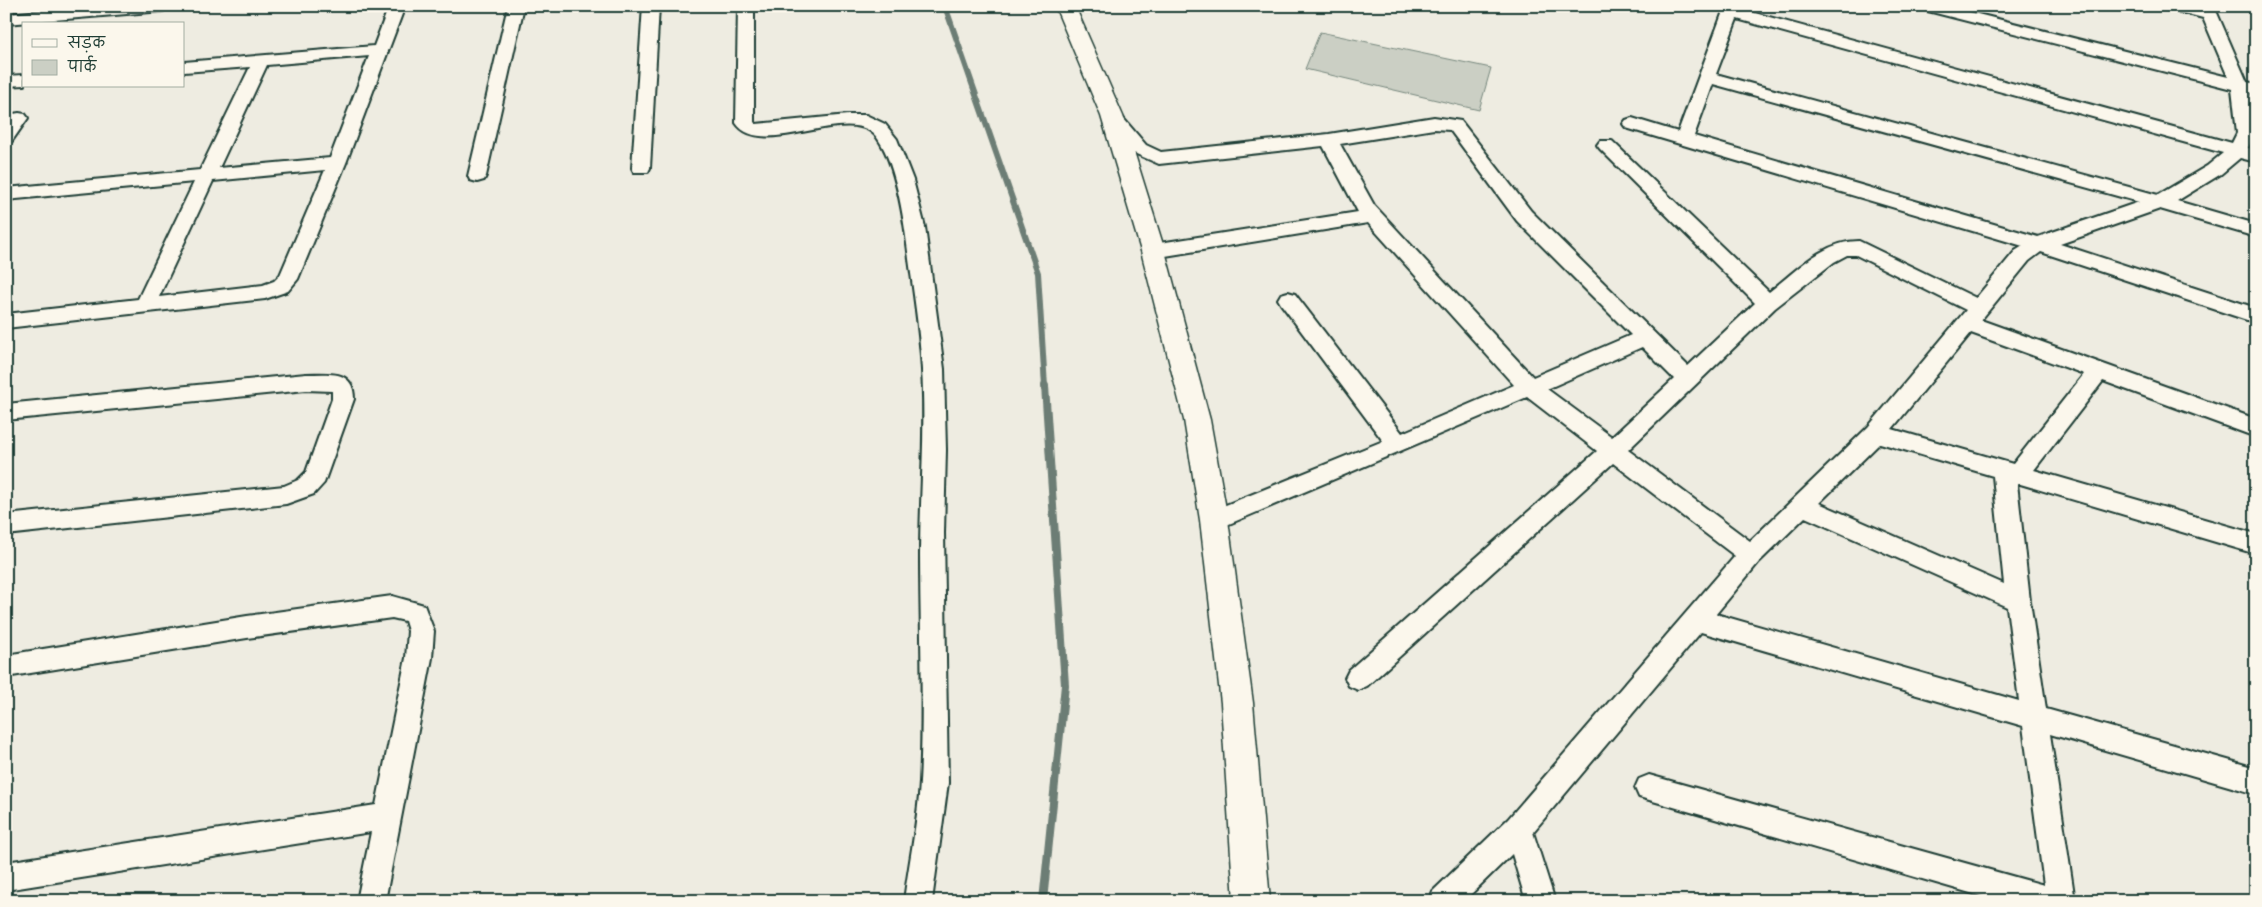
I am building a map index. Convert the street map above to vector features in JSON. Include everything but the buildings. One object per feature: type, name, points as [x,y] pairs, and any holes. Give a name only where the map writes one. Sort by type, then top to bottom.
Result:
[{"type":"street","points":[[6,19],[68,10],[163,6]]},
{"type":"street","points":[[6,321],[265,292],[281,286],[288,279],[337,163],[397,6]]},
{"type":"street","points":[[477,176],[516,6]]},
{"type":"street","points":[[641,168],[651,6]]},
{"type":"street","points":[[746,6],[745,123],[750,129],[761,131],[848,121],[866,122],[879,128],[888,140],[904,180],[915,227],[933,369],[935,450],[932,533],[934,783],[918,901]]},
{"type":"street","points":[[1065,6],[1112,116],[1153,252],[1196,420],[1214,520],[1237,703],[1252,901]]},
{"type":"street","points":[[1926,6],[2248,87]]},
{"type":"street","points":[[2174,6],[2209,11],[2248,87],[2246,154]]},
{"type":"street","points":[[1684,139],[1732,9],[2246,154]]},
{"type":"street","points":[[185,67],[380,50]]},
{"type":"street","points":[[145,305],[261,61]]},
{"type":"street","points":[[1708,77],[2160,202],[2256,231]]},
{"type":"street","points":[[6,81],[22,80]]},
{"type":"street","points":[[1112,116],[1140,149],[1159,158],[1330,140],[1434,124],[1455,125],[1524,216],[1686,378]]},
{"type":"street","points":[[6,137],[19,118]]},
{"type":"street","points":[[1632,124],[2039,244],[2256,316]]},
{"type":"street","points":[[1330,140],[1357,196],[1372,216],[1529,387],[1751,555]]},
{"type":"street","points":[[1606,145],[1768,303]]},
{"type":"street","points":[[1443,901],[1518,829],[1751,555],[1876,434],[2022,256],[2039,244],[2160,202],[2214,170],[2246,154]]},
{"type":"street","points":[[6,194],[337,163]]},
{"type":"street","points":[[1153,252],[1372,216]]},
{"type":"street","points":[[1358,678],[1613,450],[1686,378],[1768,303],[1827,257],[1844,248],[1859,248],[1973,315],[2099,371],[2256,428]]},
{"type":"street","points":[[1288,299],[1398,444]]},
{"type":"street","points":[[1214,520],[1398,444],[1644,338]]},
{"type":"street","points":[[2061,901],[2036,716],[2018,601],[2011,472],[2099,371]]},
{"type":"street","points":[[6,412],[306,382],[335,382],[344,388],[343,400],[316,477],[300,490],[286,495],[6,526]]},
{"type":"street","points":[[1876,434],[2256,544]]},
{"type":"street","points":[[1802,506],[2018,601]]},
{"type":"street","points":[[6,666],[247,627],[392,607],[415,613],[421,631],[419,658],[390,816],[370,901]]},
{"type":"street","points":[[1697,620],[2036,716],[2256,781]]},
{"type":"street","points":[[1649,788],[2049,901]]},
{"type":"street","points":[[6,876],[390,816]]},
{"type":"street","points":[[1518,829],[1541,901]]},
{"type":"green space","points":[[1320,32],[1491,68],[1479,110],[1305,69]]},
{"type":"waterway","points":[[945,6],[1038,273],[1045,387]]},
{"type":"waterway","points":[[1043,901],[1065,685],[1045,386]]}]
